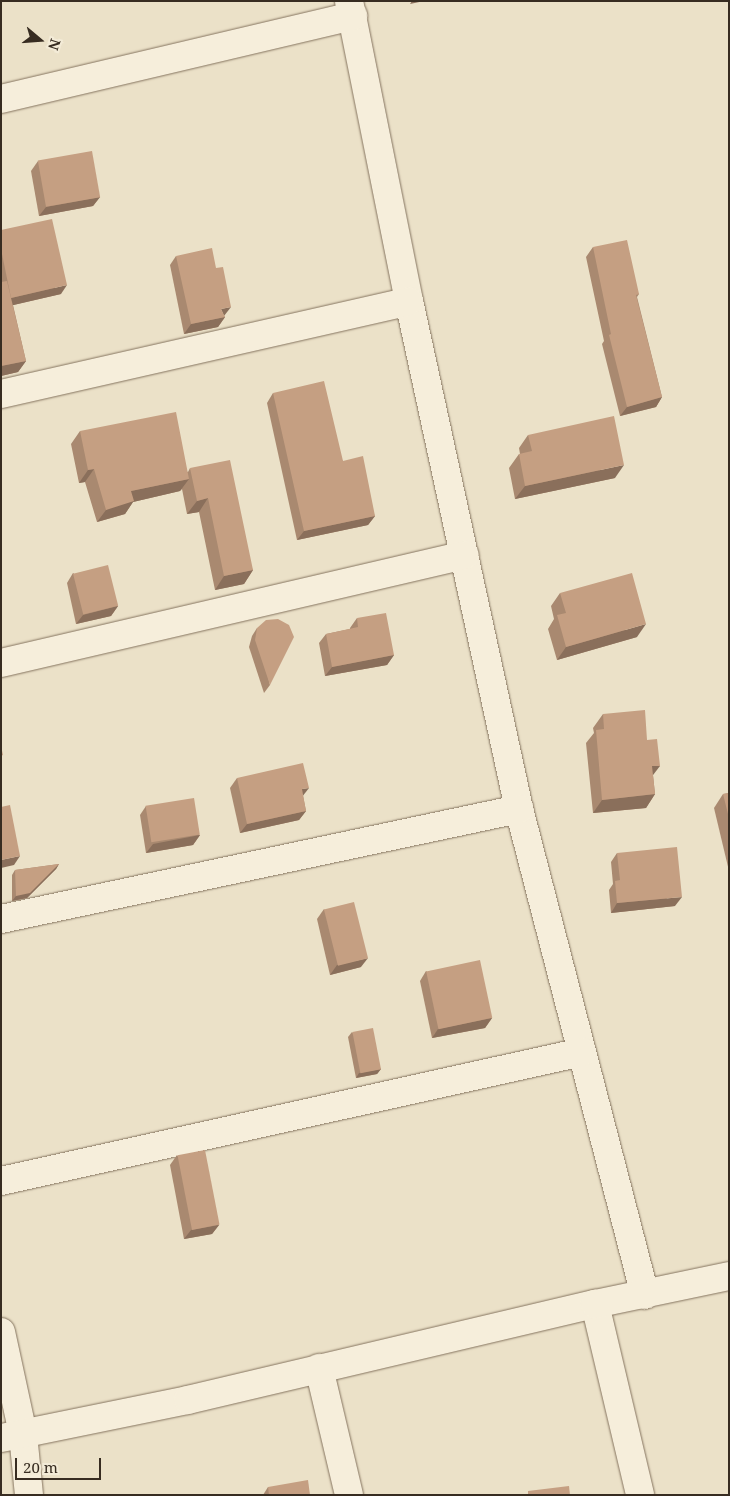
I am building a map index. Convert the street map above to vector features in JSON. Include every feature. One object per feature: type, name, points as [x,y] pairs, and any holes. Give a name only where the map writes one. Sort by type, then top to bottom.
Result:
[{"type":"street","points":[[1,99],[351,8],[409,301],[519,809],[645,1295]]},
{"type":"street","points":[[1,394],[409,301]]},
{"type":"street","points":[[1,663],[465,555]]},
{"type":"street","points":[[1,920],[519,809]]},
{"type":"street","points":[[1,1181],[582,1052]]},
{"type":"street","points":[[12,1436],[188,1400],[595,1304],[729,1276]]},
{"type":"street","points":[[595,1304],[640,1495]]},
{"type":"street","points":[[1,1332],[12,1436],[29,1495]]},
{"type":"street","points":[[319,1368],[349,1495]]},
{"type":"building","points":[[92,151],[100,197],[46,207],[38,161]]},
{"type":"building","points":[[52,219],[67,285],[11,298],[1,249],[1,230]]},
{"type":"building","points":[[627,240],[639,294],[636,295],[662,397],[627,407],[609,335],[611,334],[593,247]]},
{"type":"building","points":[[212,248],[216,268],[223,267],[231,307],[221,309],[225,317],[191,324],[176,256]]},
{"type":"building","points":[[7,281],[26,361],[1,366],[1,282]]},
{"type":"building","points":[[324,381],[343,461],[363,456],[375,516],[304,531],[273,393]]},
{"type":"building","points":[[176,412],[189,479],[131,491],[134,501],[106,510],[94,469],[88,470],[80,431]]},
{"type":"building","points":[[614,416],[624,465],[525,486],[519,454],[532,451],[528,435]]},
{"type":"building","points":[[230,460],[253,570],[224,576],[208,498],[197,501],[190,468]]},
{"type":"building","points":[[108,565],[118,606],[83,614],[73,574]]},
{"type":"building","points":[[632,573],[646,624],[566,647],[557,615],[566,613],[560,593]]},
{"type":"building","points":[[386,613],[394,655],[332,667],[326,634],[358,627],[357,618]]},
{"type":"building","points":[[278,619],[289,625],[294,637],[270,685],[255,640],[257,628],[266,620]]},
{"type":"building","points":[[645,710],[647,740],[657,739],[660,766],[652,766],[655,794],[602,800],[596,730],[604,729],[603,714]]},
{"type":"building","points":[[303,763],[309,788],[302,789],[306,811],[247,824],[237,778]]},
{"type":"building","points":[[729,793],[729,818],[723,794]]},
{"type":"building","points":[[194,798],[200,835],[151,842],[146,806]]},
{"type":"building","points":[[10,805],[20,856],[1,860],[1,807]]},
{"type":"building","points":[[677,847],[682,897],[617,903],[615,881],[620,880],[617,853]]},
{"type":"building","points":[[59,864],[30,893],[16,896],[15,870]]},
{"type":"building","points":[[354,902],[368,958],[338,966],[324,909]]},
{"type":"building","points":[[480,960],[492,1018],[438,1029],[426,971]]},
{"type":"building","points":[[373,1028],[381,1069],[360,1073],[352,1032]]},
{"type":"building","points":[[205,1150],[220,1225],[192,1230],[178,1155]]},
{"type":"building","points":[[308,1480],[310,1495],[269,1495],[268,1487]]},
{"type":"building","points":[[569,1486],[570,1495],[528,1495],[528,1491]]}]
